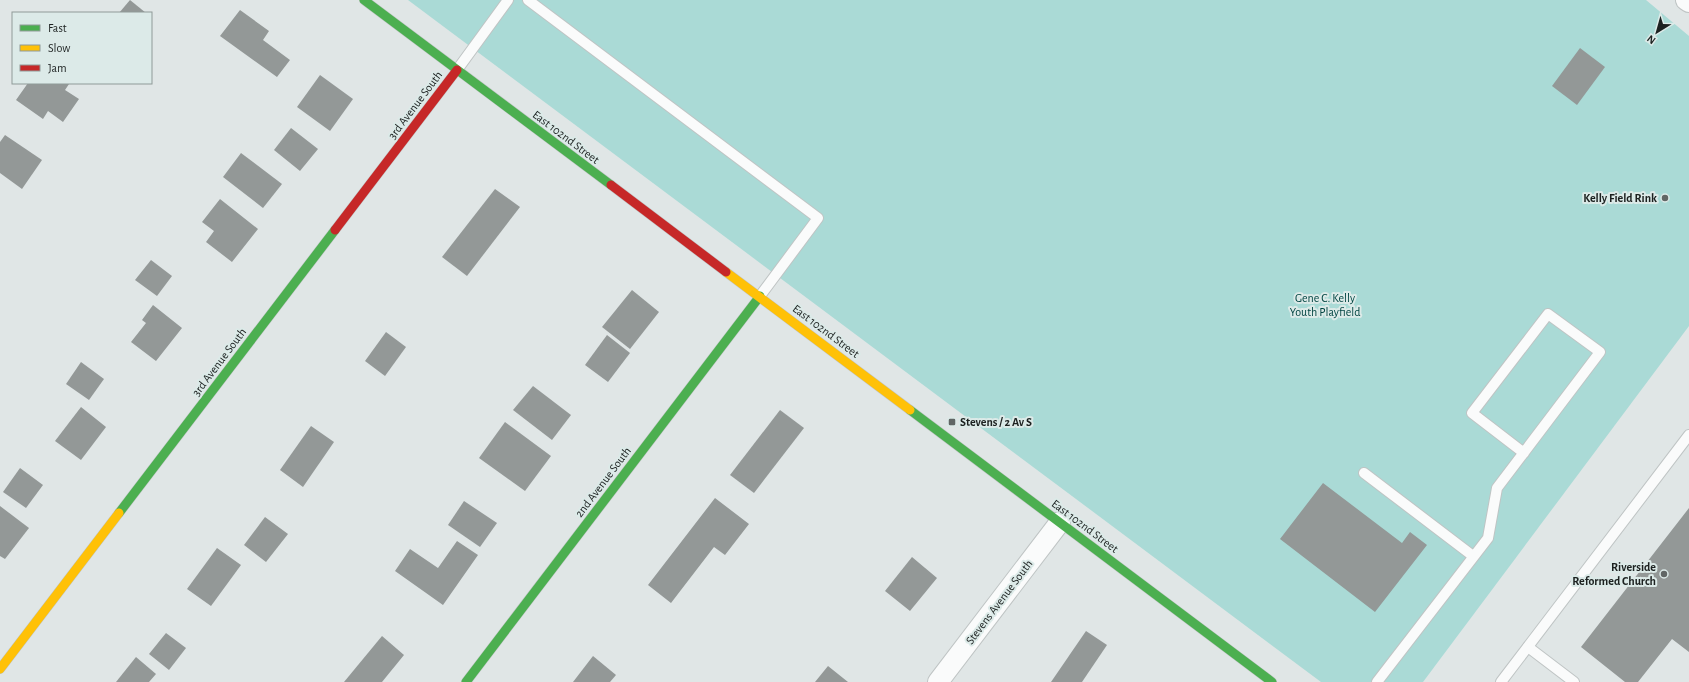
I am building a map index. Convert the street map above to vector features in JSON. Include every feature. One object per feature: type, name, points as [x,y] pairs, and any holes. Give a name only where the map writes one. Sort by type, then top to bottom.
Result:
[{"type":"street","name":"East 102nd Street","points":[[364,0],[1272,682]]},
{"type":"street","name":"3rd Avenue South","points":[[0,669],[457,70]]},
{"type":"street","name":"2nd Avenue South","points":[[466,682],[760,296]]},
{"type":"street","name":"Stevens Avenue South","points":[[938,682],[1060,522]]},
{"type":"lane","points":[[457,70],[508,0]]},
{"type":"lane","points":[[528,0],[818,218],[760,296]]},
{"type":"lane","points":[[1377,682],[1488,538],[1497,488],[1600,352],[1548,314],[1472,413],[1524,452]]},
{"type":"lane","points":[[1502,682],[1689,435]]},
{"type":"lane","points":[[1364,473],[1474,556]]},
{"type":"lane","points":[[1528,647],[1574,682]]},
{"type":"green space","name":"Gene C. Kelly Youth Playfield","points":[[408,0],[1646,0],[1689,36],[1689,326],[1423,682],[1321,682]]},
{"type":"building","points":[[130,0],[145,12],[120,12]]},
{"type":"building","points":[[240,10],[269,31],[263,40],[290,60],[277,77],[220,36]]},
{"type":"building","points":[[1580,48],[1605,67],[1577,105],[1552,86]]},
{"type":"building","points":[[320,75],[353,99],[330,131],[297,107]]},
{"type":"building","points":[[27,84],[69,84],[65,90],[79,99],[63,122],[48,111],[43,119],[16,100]]},
{"type":"building","points":[[291,128],[318,149],[300,171],[274,150]]},
{"type":"building","points":[[5,135],[42,160],[22,189],[0,173],[0,142]]},
{"type":"building","points":[[241,153],[282,184],[263,208],[223,177]]},
{"type":"building","points":[[495,189],[520,207],[467,276],[442,257]]},
{"type":"building","points":[[220,199],[258,229],[232,262],[206,242],[214,231],[202,222]]},
{"type":"building","points":[[151,260],[172,276],[157,296],[135,280]]},
{"type":"building","points":[[632,290],[659,312],[630,349],[602,327]]},
{"type":"building","points":[[153,305],[182,328],[156,361],[131,342],[146,323],[142,320]]},
{"type":"building","points":[[386,332],[406,347],[385,376],[365,361]]},
{"type":"building","points":[[607,335],[630,353],[608,382],[585,365]]},
{"type":"building","points":[[81,362],[104,379],[89,400],[66,384]]},
{"type":"building","points":[[533,386],[571,415],[552,440],[513,410]]},
{"type":"building","points":[[81,407],[106,427],[81,460],[55,441]]},
{"type":"building","points":[[780,410],[804,428],[754,493],[730,475]]},
{"type":"building","points":[[505,422],[551,456],[525,491],[479,458]]},
{"type":"building","points":[[311,426],[334,442],[303,487],[280,470]]},
{"type":"building","points":[[20,468],[43,485],[26,508],[3,492]]},
{"type":"building","points":[[1323,483],[1402,543],[1410,532],[1427,545],[1375,612],[1280,539]]},
{"type":"building","points":[[715,498],[749,524],[725,555],[714,547],[671,603],[648,585]]},
{"type":"building","points":[[464,501],[497,523],[480,547],[448,525]]},
{"type":"building","points":[[0,506],[29,528],[5,559],[0,556]]},
{"type":"building","name":"Riverside Reformed Church","points":[[1689,508],[1689,652],[1672,639],[1638,682],[1625,682],[1581,647]]},
{"type":"building","points":[[265,517],[288,534],[266,562],[244,545]]},
{"type":"building","points":[[457,541],[478,555],[443,605],[395,571],[410,549],[438,568]]},
{"type":"building","points":[[217,548],[241,565],[211,606],[187,589]]},
{"type":"building","points":[[912,557],[937,578],[910,611],[885,591]]},
{"type":"building","points":[[1086,631],[1107,645],[1082,682],[1051,682]]},
{"type":"building","points":[[166,633],[186,648],[169,670],[149,654]]},
{"type":"building","points":[[382,636],[404,655],[382,682],[344,682]]},
{"type":"building","points":[[593,656],[616,675],[610,682],[573,682]]},
{"type":"building","points":[[136,657],[156,674],[149,682],[116,682]]},
{"type":"building","points":[[828,666],[848,682],[815,682]]},
{"type":"traffic: fast","points":[[364,0],[611,185]]},
{"type":"traffic: fast","points":[[119,513],[335,230]]},
{"type":"traffic: fast","points":[[466,682],[760,296]]},
{"type":"traffic: fast","points":[[910,410],[1272,682]]},
{"type":"traffic: slow","points":[[726,272],[910,410]]},
{"type":"traffic: slow","points":[[0,669],[119,513]]},
{"type":"traffic: jam","points":[[335,230],[457,70]]},
{"type":"traffic: jam","points":[[611,185],[726,272]]},
{"type":"place","name":"Kelly Field Rink","points":[[1665,198]]},
{"type":"place","name":"Stevens / 2 Av S","points":[[952,422]]},
{"type":"place","name":"Riverside Reformed Church","points":[[1664,574]]}]
